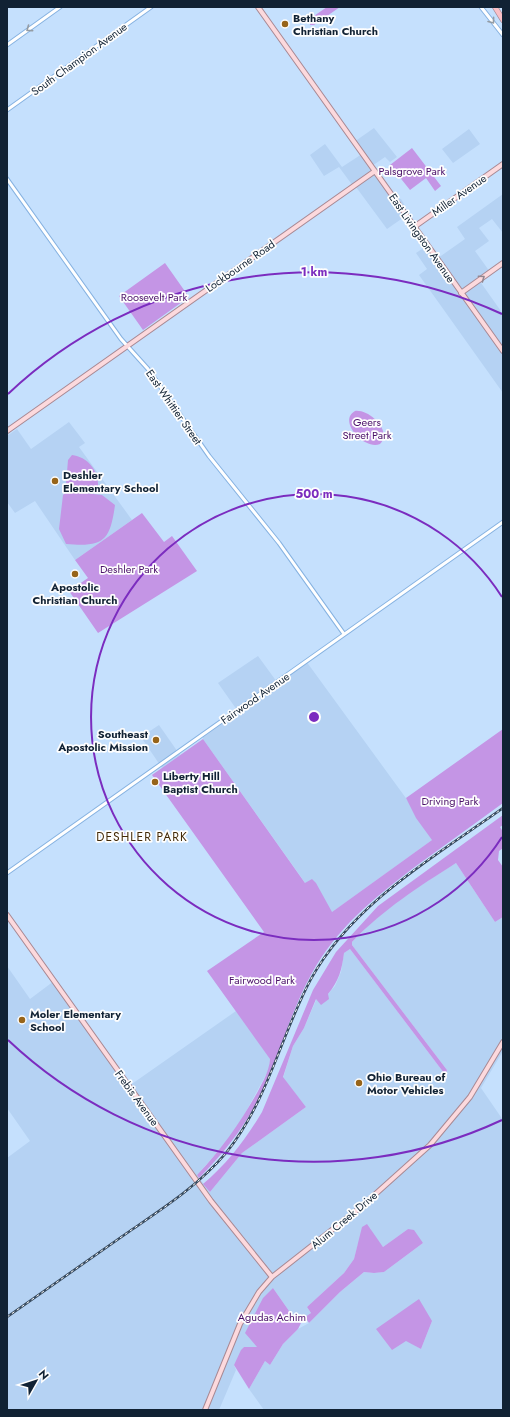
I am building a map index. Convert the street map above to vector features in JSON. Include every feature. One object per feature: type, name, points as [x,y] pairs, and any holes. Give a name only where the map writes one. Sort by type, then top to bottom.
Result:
[{"type":"highway","points":[[495,7],[503,20]]},
{"type":"main road","name":"East Livingston Avenue","points":[[258,7],[503,352]]},
{"type":"main road","name":"Miller Avenue","points":[[414,227],[503,164]]},
{"type":"main road","name":"Lockbourne Road","points":[[7,431],[375,171]]},
{"type":"main road","points":[[461,293],[503,263]]},
{"type":"main road","name":"Frebis Avenue","points":[[7,915],[211,1201],[272,1277]]},
{"type":"main road","name":"Alum Creek Drive","points":[[205,1410],[242,1320],[254,1298],[272,1277],[351,1215],[430,1145],[470,1097],[503,1042]]},
{"type":"street","points":[[7,45],[60,7]]},
{"type":"street","name":"South Champion Avenue","points":[[7,110],[151,7]]},
{"type":"street","points":[[482,7],[503,35]]},
{"type":"street","name":"East Whittier Street","points":[[7,179],[127,346],[148,370],[209,456],[279,543],[344,634]]},
{"type":"street","name":"Fairwood Avenue","points":[[7,873],[503,522]]},
{"type":"shaded area","points":[[374,128],[397,157],[390,162],[385,157],[372,166],[395,198],[401,199],[407,215],[387,229],[339,167],[324,176],[310,155],[325,144],[342,167],[362,154],[354,142]]},
{"type":"shaded area","points":[[469,129],[480,144],[453,163],[442,149]]},
{"type":"shaded area","points":[[503,194],[503,233],[492,219],[479,228],[489,241],[475,251],[490,272],[479,280],[503,314],[503,393],[419,275],[427,269],[416,253],[428,245],[438,258],[465,239],[457,227]]},
{"type":"shaded area","name":"Deshler Elementary School","points":[[69,422],[85,443],[79,447],[132,520],[75,560],[35,501],[15,513],[7,502],[7,436],[17,429],[31,449]]},
{"type":"shaded area","points":[[258,656],[277,682],[306,661],[435,838],[328,915],[203,739],[203,735],[237,710],[218,683]]},
{"type":"shaded area","points":[[159,725],[180,755],[162,768],[141,737]]},
{"type":"shaded area","points":[[456,863],[495,922],[503,917],[503,1051],[481,1088],[503,1120],[503,1405],[501,1410],[264,1410],[249,1389],[265,1361],[270,1365],[283,1344],[298,1329],[309,1323],[340,1292],[364,1272],[384,1272],[423,1243],[408,1229],[383,1247],[373,1235],[370,1228],[358,1244],[354,1259],[344,1273],[307,1307],[311,1313],[300,1321],[294,1318],[273,1288],[257,1348],[244,1347],[234,1365],[236,1370],[219,1410],[7,1410],[7,1158],[30,1141],[7,1108],[7,966],[30,999],[54,981],[129,1086],[236,1011],[270,1058],[269,1069],[242,1119],[227,1141],[197,1175],[210,1192],[242,1153],[306,1107],[283,1078],[293,1046],[304,1028],[317,998],[328,994],[335,986],[341,972],[344,953],[350,949],[444,1073],[446,1073],[447,1070],[352,945],[352,942],[379,915],[399,899]],"holes":[[[432,1321],[421,1349],[406,1340]]]},
{"type":"green space","points":[[327,7],[340,7],[314,25],[310,25],[311,18]]},
{"type":"green space","name":"Palsgrove Park","points":[[412,148],[441,186],[435,191],[426,178],[410,190],[390,165]]},
{"type":"green space","name":"Roosevelt Park","points":[[165,263],[189,297],[143,330],[119,296]]},
{"type":"green space","name":"Geers Street Park","points":[[355,411],[367,413],[378,422],[384,433],[380,444],[374,445],[367,443],[355,434],[349,421],[350,416]]},
{"type":"green space","points":[[72,455],[78,456],[88,462],[97,475],[98,486],[92,489],[68,486],[66,484],[68,460]]},
{"type":"green space","points":[[68,491],[102,495],[115,505],[110,527],[102,540],[89,544],[66,544],[59,529],[63,495]]},
{"type":"green space","name":"Deshler Park","points":[[142,513],[164,542],[172,536],[197,571],[98,633],[69,591],[88,578],[75,560]]},
{"type":"green space","name":"Fairwood Park","points":[[503,729],[503,803],[383,892],[356,916],[332,942],[304,988],[273,1067],[247,1120],[216,1160],[199,1178],[197,1175],[222,1146],[251,1104],[265,1076],[270,1059],[207,971],[264,932],[152,775],[203,739],[305,883],[312,879],[316,883],[332,912],[432,840],[416,818],[406,798]]},
{"type":"green space","points":[[503,815],[503,825],[500,827],[503,832],[503,848],[499,851],[498,860],[503,867],[503,917],[495,922],[456,863],[389,909],[352,942],[352,945],[447,1070],[446,1073],[444,1073],[350,949],[344,953],[339,975],[328,994],[329,999],[321,1005],[316,999],[304,1028],[293,1046],[283,1077],[306,1107],[242,1153],[210,1192],[203,1184],[236,1151],[262,1112],[313,990],[336,952],[378,906]]},
{"type":"green space","points":[[367,1224],[383,1247],[408,1229],[414,1230],[423,1243],[384,1272],[364,1272],[340,1292],[309,1323],[305,1317],[311,1313],[307,1307],[344,1273],[354,1259],[362,1227]]},
{"type":"green space","name":"Agudas Achim","points":[[273,1288],[294,1318],[301,1323],[298,1329],[283,1344],[270,1365],[265,1361],[249,1389],[234,1365],[244,1347],[257,1347],[245,1333],[263,1298]]},
{"type":"green space","points":[[419,1299],[432,1321],[421,1349],[406,1341],[392,1350],[376,1329]]},
{"type":"railway","points":[[7,1317],[166,1206],[204,1176],[215,1165],[226,1153],[253,1112],[273,1068],[300,1001],[311,979],[328,952],[349,927],[372,904],[397,883],[503,808]]},
{"type":"place","name":"Bethany Christian Church","points":[[285,24]]},
{"type":"place","name":"Deshler Elementary School","points":[[55,481]]},
{"type":"place","name":"Apostolic Christian Church","points":[[75,574]]},
{"type":"place","name":"Southeast Apostolic Mission","points":[[156,740]]},
{"type":"place","name":"Liberty Hill Baptist Church","points":[[155,782]]},
{"type":"place","name":"Moler Elementary School","points":[[22,1020]]},
{"type":"place","name":"Ohio Bureau of Motor Vehicles","points":[[359,1083]]},
{"type":"district","name":"DESHLER PARK","points":[[142,837]]},
{"type":"park label","name":"Driving Park","points":[[450,801]]}]
